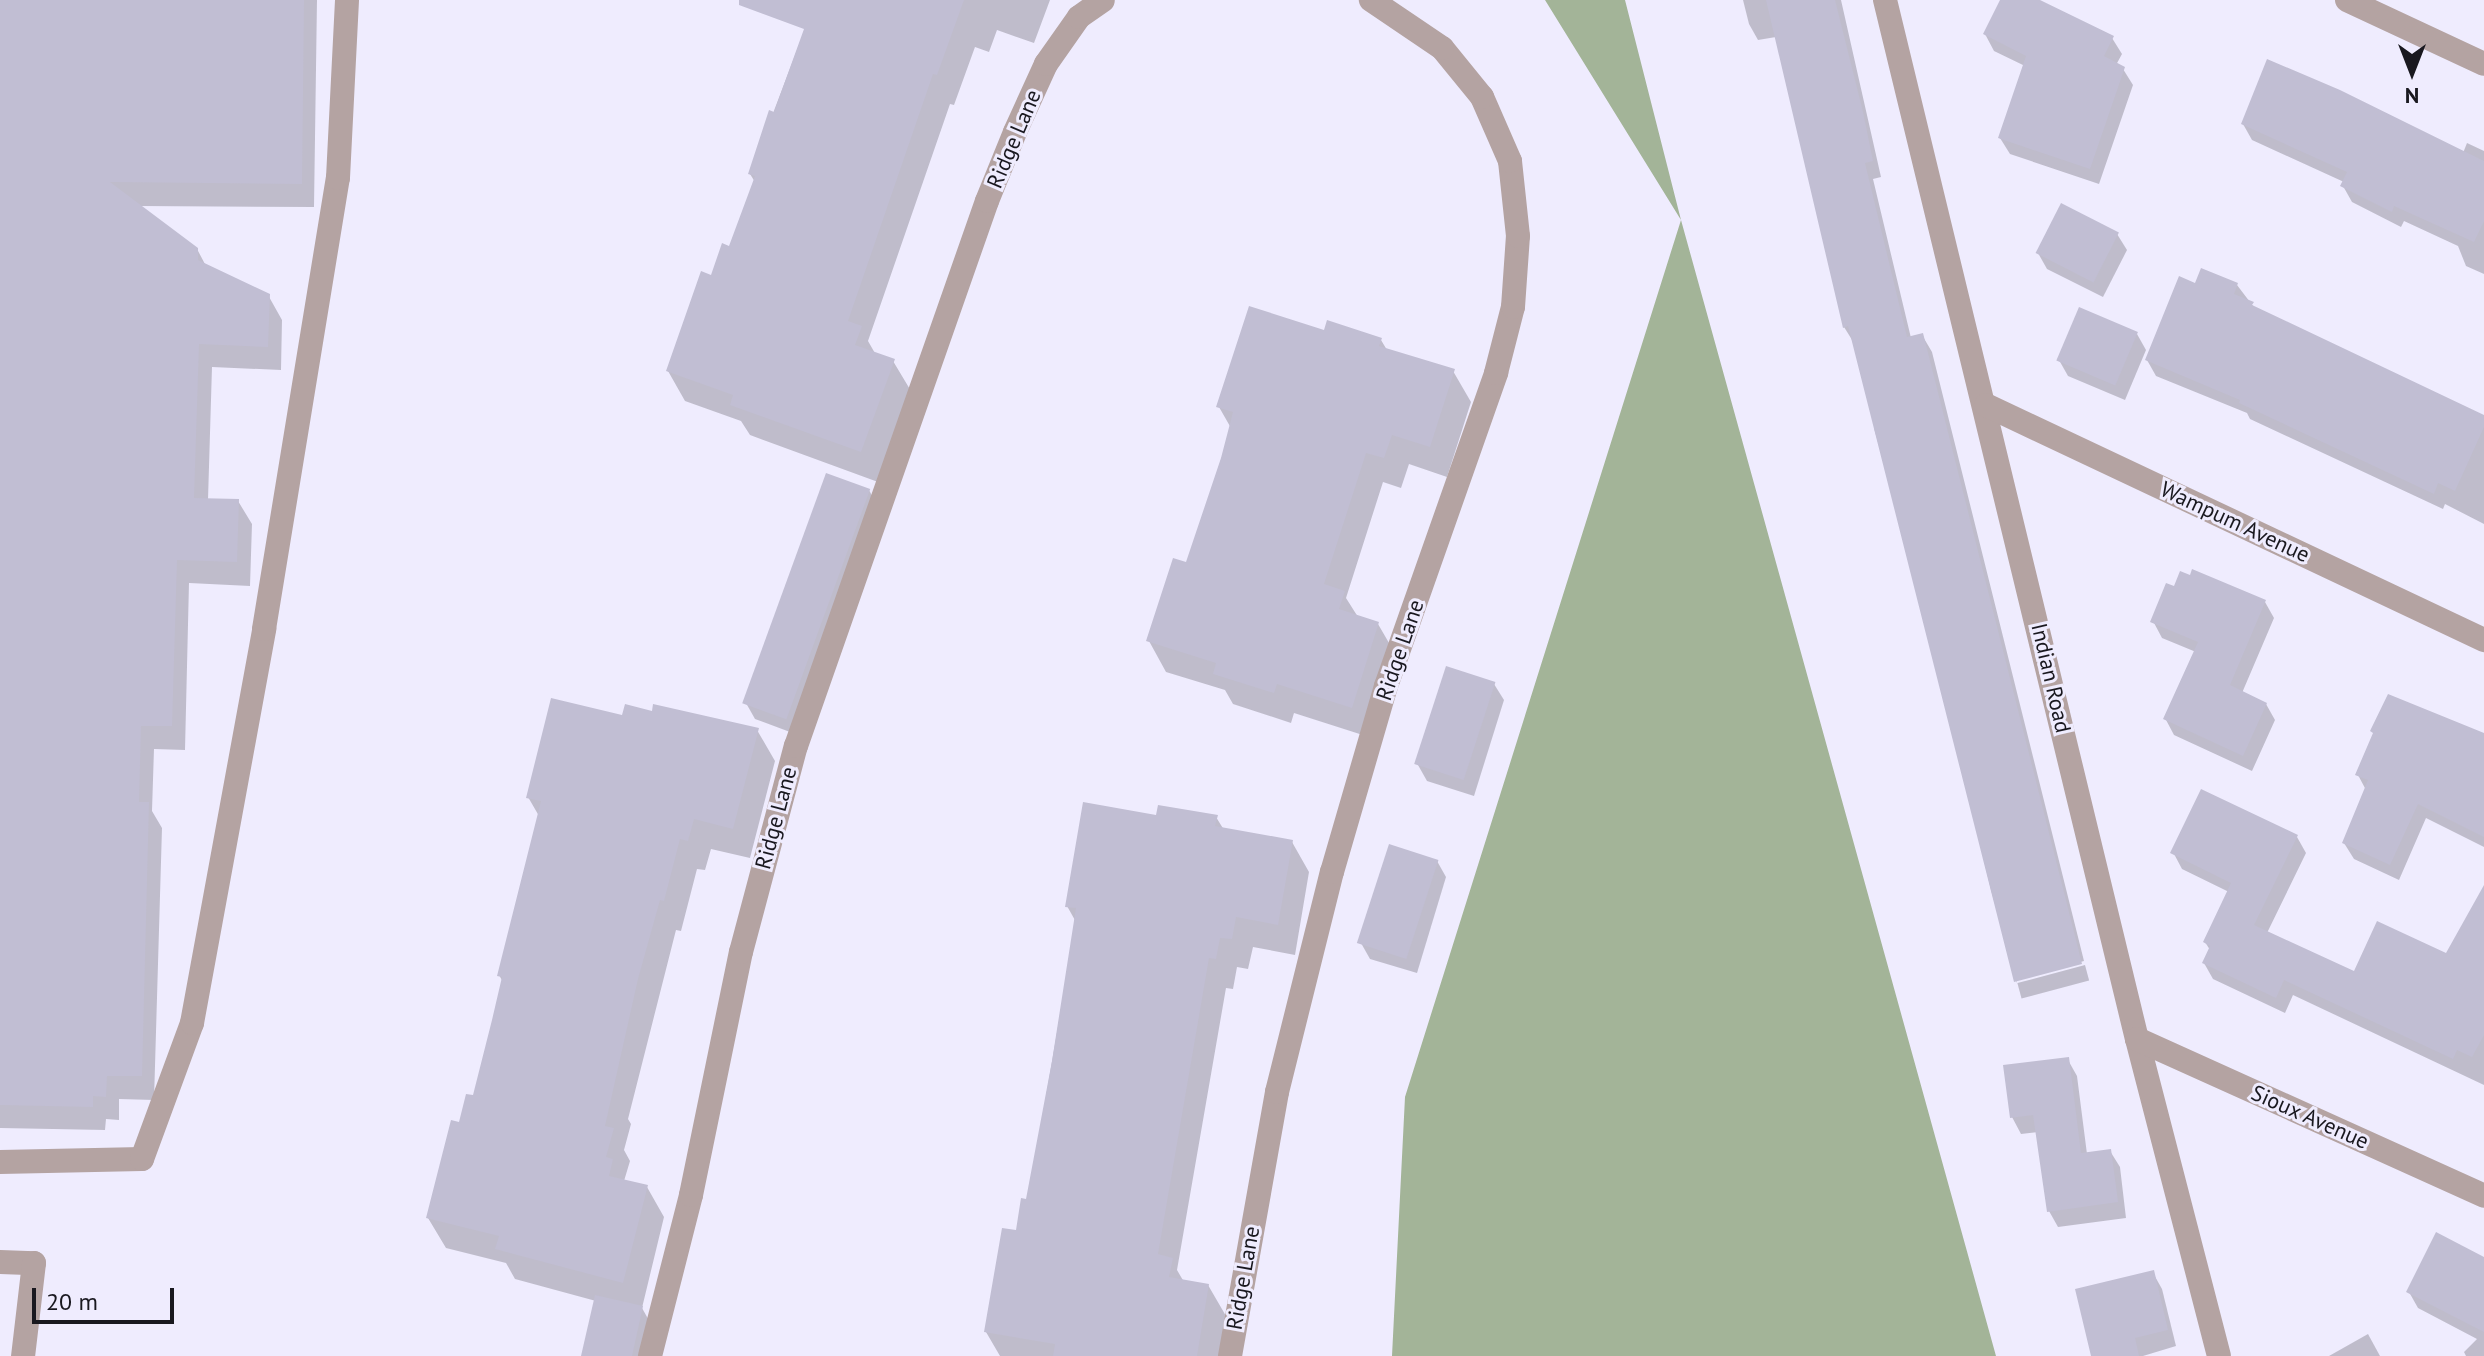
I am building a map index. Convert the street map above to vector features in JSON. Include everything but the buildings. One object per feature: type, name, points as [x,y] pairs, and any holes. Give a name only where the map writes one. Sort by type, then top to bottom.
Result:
[{"type":"street","points":[[0,1162],[142,1159],[192,1023],[264,629],[338,178],[347,0]]},
{"type":"street","name":"Ridge Lane","points":[[650,1356],[691,1195],[741,952],[796,746],[1010,143],[1046,64],[1079,17],[1103,0]]},
{"type":"street","name":"Ridge Lane","points":[[1230,1356],[1277,1092],[1332,872],[1386,686],[1496,373],[1513,307],[1518,236],[1510,161],[1482,97],[1442,48],[1371,0]]},
{"type":"street","name":"Indian Road","points":[[1885,0],[1986,405],[2137,1039],[2219,1356]]},
{"type":"street","points":[[2347,0],[2484,64]]},
{"type":"street","name":"Wampum Avenue","points":[[1986,405],[2484,640]]},
{"type":"street","name":"Sioux Avenue","points":[[2137,1039],[2484,1196]]},
{"type":"street","points":[[0,1262],[34,1263],[23,1356]]},
{"type":"green space","points":[[1545,0],[1625,0],[1681,220]]},
{"type":"green space","points":[[1681,220],[1996,1356],[1392,1356],[1405,1097]]}]
